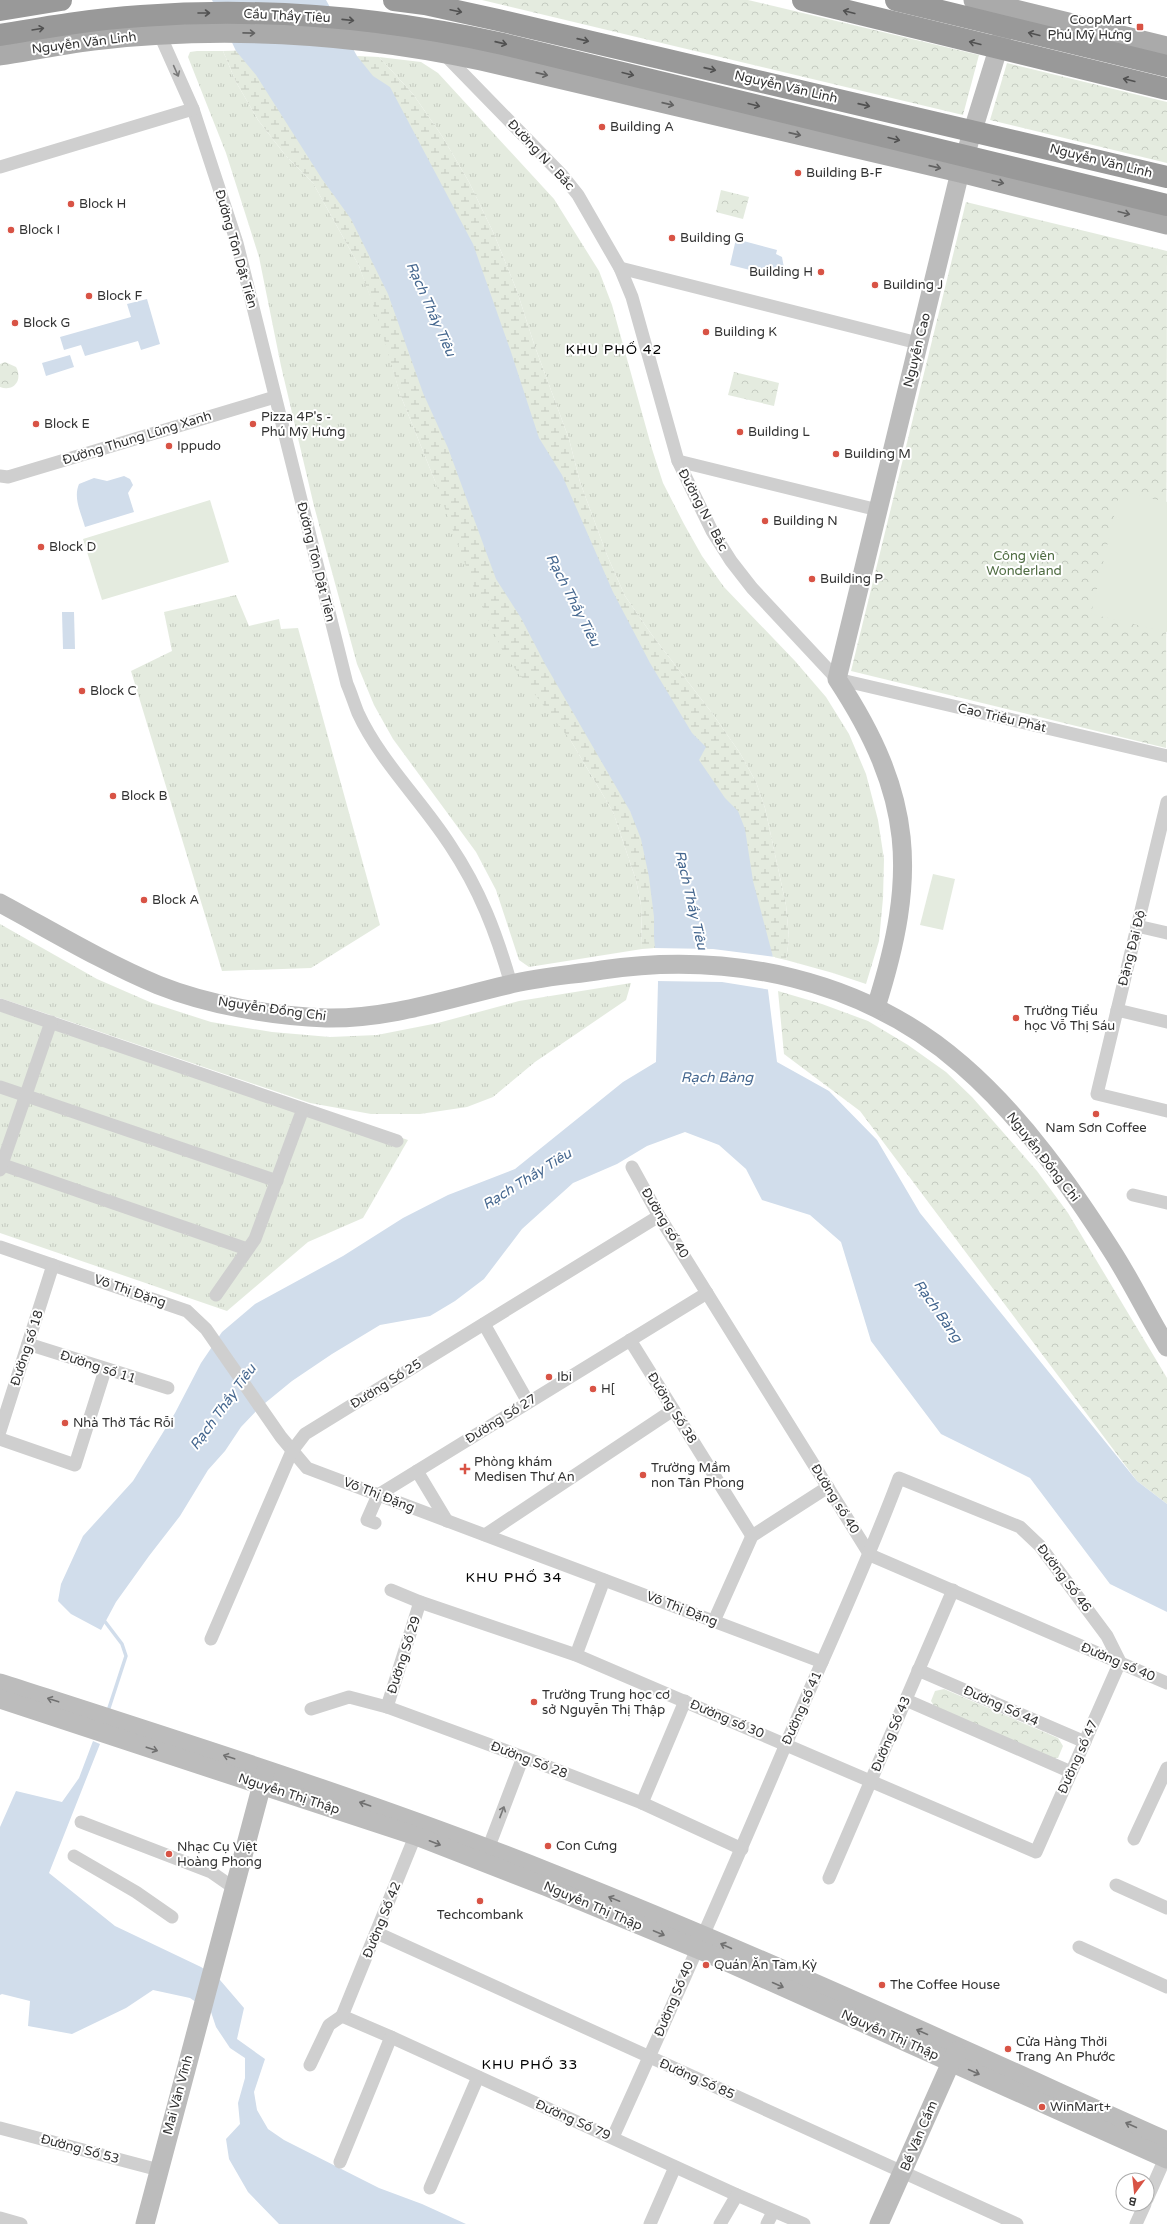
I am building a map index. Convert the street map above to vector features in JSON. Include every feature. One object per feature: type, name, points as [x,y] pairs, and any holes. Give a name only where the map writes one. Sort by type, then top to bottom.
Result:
[{"type":"highway","points":[[0,10],[61,0]]},
{"type":"highway","points":[[803,0],[1167,89]]},
{"type":"highway","points":[[896,0],[1009,12],[1167,66]]},
{"type":"highway","name":"Nguyễn Văn Linh","points":[[399,1],[498,20],[973,130],[1167,177]]},
{"type":"highway","name":"Cầu Thầy Tiêu","points":[[165,28],[228,13],[347,19],[408,37]]},
{"type":"highway","name":"Nguyễn Văn Linh","points":[[0,35],[102,20],[165,28]]},
{"type":"highway","name":"Nguyễn Văn Linh","points":[[408,37],[460,34],[963,164],[1167,205]]},
{"type":"main road","points":[[974,0],[1009,12],[1167,47]]},
{"type":"main road","name":"Nguyễn Văn Linh","points":[[0,55],[165,28]]},
{"type":"main road","name":"Nguyễn Văn Linh","points":[[408,37],[442,52],[963,164],[1167,224]]},
{"type":"street","name":"Nguyễn Cao","points":[[837,678],[963,164],[1009,12]]},
{"type":"street","name":"Đường Tôn Dật Tiên","points":[[165,28],[237,243],[347,684],[358,713],[386,759],[450,845],[477,892],[493,924],[511,984]]},
{"type":"street","name":"Đường N - Bắc","points":[[442,52],[566,179],[578,195],[620,268],[632,297],[678,461],[712,531],[731,561],[780,619],[837,678],[871,735],[886,767],[895,796],[901,827],[902,896],[889,965],[876,1007]]},
{"type":"street","points":[[0,167],[193,109]]},
{"type":"street","points":[[620,268],[918,343]]},
{"type":"street","name":"Đường Thung Lũng Xanh","points":[[0,476],[8,477],[274,396]]},
{"type":"street","points":[[678,461],[878,510]]},
{"type":"street","name":"Cao Triều Phát","points":[[837,678],[1167,756]]},
{"type":"street","name":"Đặng Đại Độ","points":[[1167,802],[1162,843],[1137,926],[1096,1094],[1167,1111]]},
{"type":"street","name":"Nguyễn Đổng Chi","points":[[0,903],[131,973],[186,994],[242,1008],[323,1018],[352,1018],[431,1006],[511,984],[651,965],[721,965],[767,972],[828,988],[876,1007],[930,1040],[962,1065],[993,1094],[1061,1177],[1110,1249],[1167,1347]]},
{"type":"street","points":[[1137,926],[1167,933]]},
{"type":"street","points":[[0,1005],[397,1142]]},
{"type":"street","points":[[1117,1010],[1167,1022]]},
{"type":"street","points":[[51,1022],[1,1166],[247,1249]]},
{"type":"street","points":[[0,1087],[277,1181]]},
{"type":"street","points":[[216,1294],[255,1239],[303,1109]]},
{"type":"street","name":"Đường số 40","points":[[632,1167],[659,1216],[870,1554],[1167,1683]]},
{"type":"street","points":[[1134,1195],[1167,1203]]},
{"type":"street","name":"Đường Số 25","points":[[211,1639],[292,1451],[305,1434],[659,1216]]},
{"type":"street","name":"Võ Thị Đặng","points":[[0,1247],[188,1311],[206,1328],[281,1437],[307,1468],[822,1662]]},
{"type":"street","name":"Đường số 18","points":[[0,1431],[54,1265]]},
{"type":"street","name":"Đường Số 27","points":[[378,1495],[707,1293]]},
{"type":"street","points":[[484,1324],[528,1402]]},
{"type":"street","name":"Đường Số 38","points":[[630,1340],[752,1536]]},
{"type":"street","name":"Đường số 11","points":[[28,1344],[105,1370],[168,1388]]},
{"type":"street","points":[[0,1439],[75,1465],[105,1370]]},
{"type":"street","points":[[485,1535],[673,1410]]},
{"type":"street","points":[[417,1471],[447,1521]]},
{"type":"street","name":"Đường số 41","points":[[699,1942],[742,1849],[786,1744],[870,1554],[899,1478]]},
{"type":"street","name":"Đường Số 46","points":[[899,1478],[1020,1527],[1040,1546],[1108,1636],[1120,1662]]},
{"type":"street","points":[[714,1621],[752,1536],[828,1487]]},
{"type":"street","points":[[375,1523],[367,1520],[378,1495]]},
{"type":"street","points":[[576,1655],[604,1580]]},
{"type":"street","name":"Đường số 30","points":[[391,1590],[420,1602],[576,1655],[1036,1852]]},
{"type":"street","name":"Đường Số 43","points":[[829,1878],[952,1590]]},
{"type":"street","name":"Đường Số 29","points":[[387,1707],[420,1602]]},
{"type":"street","name":"Đường số 47","points":[[1036,1852],[1120,1662]]},
{"type":"street","name":"Đường Số 44","points":[[918,1670],[1085,1742]]},
{"type":"street","name":"Nguyễn Thị Thập","points":[[0,1683],[89,1720]]},
{"type":"street","name":"Đường Số 28","points":[[311,1709],[349,1697],[387,1707],[642,1803],[742,1849]]},
{"type":"street","name":"Nguyễn Thị Thập","points":[[0,1699],[89,1720],[418,1829],[488,1848],[954,2055],[1167,2153]]},
{"type":"street","points":[[906,1700],[1072,1772]]},
{"type":"street","points":[[642,1803],[685,1701]]},
{"type":"street","points":[[488,1848],[523,1757]]},
{"type":"street","points":[[1134,1839],[1167,1769]]},
{"type":"street","points":[[81,1822],[211,1872],[234,1888],[264,1777]]},
{"type":"street","name":"Nguyễn Thị Thập","points":[[418,1829],[547,1886],[699,1942]]},
{"type":"street","name":"Đường Số 42","points":[[342,2016],[418,1829]]},
{"type":"street","points":[[74,1856],[136,1892],[172,1916]]},
{"type":"street","points":[[1116,1885],[1167,1907]]},
{"type":"street","name":"Mai Văn Vĩnh","points":[[145,2224],[234,1888]]},
{"type":"street","name":"Đường Số 85","points":[[377,1933],[1017,2224]]},
{"type":"street","name":"Đường Số 40","points":[[613,2137],[699,1942]]},
{"type":"street","points":[[1078,1948],[1167,1987]]},
{"type":"street","points":[[310,2064],[329,2025],[342,2016]]},
{"type":"street","name":"Đường Số 79","points":[[342,2016],[613,2137],[773,2212],[804,2224]]},
{"type":"street","points":[[340,2162],[391,2037]]},
{"type":"street","name":"Bế Văn Cấm","points":[[879,2224],[954,2055]]},
{"type":"street","points":[[430,2188],[478,2077]]},
{"type":"street","name":"Đường Số 53","points":[[0,2128],[159,2170]]},
{"type":"street","points":[[1155,2181],[1167,2153]]},
{"type":"street","points":[[650,2224],[675,2167]]},
{"type":"street","points":[[720,2224],[737,2195]]},
{"type":"street","points":[[767,2224],[773,2212]]},
{"type":"street","points":[[1136,2224],[1141,2212]]},
{"type":"street","points":[[0,2218],[21,2224]]},
{"type":"green space","points":[[482,0],[748,0],[979,55],[963,115]]},
{"type":"green space","points":[[260,50],[336,179],[661,877],[655,948],[642,949],[641,905],[636,880],[613,812],[571,741],[505,656],[475,591],[435,481],[400,394],[378,319],[359,266],[313,183],[286,156],[258,120],[236,82],[223,51]]},
{"type":"green space","points":[[223,51],[236,82],[258,120],[286,156],[313,183],[359,266],[380,322],[400,394],[435,481],[571,741],[613,812],[636,880],[641,905],[642,949],[529,967],[519,960],[496,890],[476,852],[393,739],[374,705],[357,664],[314,506],[281,366],[259,257],[226,153],[188,57],[190,52]]},
{"type":"green space","points":[[357,56],[379,57],[413,94],[442,136],[469,182],[494,234],[517,291],[534,344],[569,439],[580,482],[607,555],[625,596],[652,635],[712,713],[740,753],[756,782],[765,808],[786,905],[789,939],[786,960],[773,957]]},
{"type":"green space","points":[[379,57],[421,62],[438,73],[554,199],[599,271],[612,305],[652,449],[663,483],[684,524],[702,556],[724,587],[795,661],[826,697],[849,734],[866,774],[878,820],[884,859],[883,898],[879,941],[866,984],[786,960],[789,939],[786,905],[765,808],[756,782],[740,753],[712,713],[652,635],[625,596],[607,555],[580,482],[569,439],[534,344],[517,291],[494,234],[469,182],[442,136],[413,94]]},
{"type":"green space","points":[[1007,63],[1167,102],[1167,163],[990,120]]},
{"type":"green space","points":[[721,190],[749,197],[743,219],[716,212]]},
{"type":"green space","name":"Công viên Wonderland","points":[[966,202],[1167,251],[1166,748],[851,671]]},
{"type":"green space","points":[[5,362],[16,367],[18,372],[18,380],[16,384],[9,388],[0,387],[0,364]]},
{"type":"green space","points":[[734,372],[779,383],[774,406],[728,395]]},
{"type":"green space","points":[[1120,491],[1167,502],[1167,632],[1091,614]]},
{"type":"green space","points":[[210,500],[229,562],[102,600],[83,539]]},
{"type":"green space","points":[[236,595],[249,626],[279,619],[281,629],[298,628],[380,925],[311,968],[222,971],[131,671],[172,651],[164,612]]},
{"type":"green space","points":[[933,874],[955,879],[943,930],[920,925]]},
{"type":"green space","points":[[0,924],[97,979],[152,1003],[211,1022],[272,1032],[330,1037],[377,1035],[438,1023],[519,1001],[631,983],[626,1000],[535,1062],[493,1097],[467,1107],[420,1114],[371,1114],[310,1103],[0,998]]},
{"type":"green space","points":[[778,991],[822,1004],[868,1021],[908,1045],[946,1072],[972,1097],[1037,1171],[1068,1213],[1167,1378],[1167,1504],[1137,1481],[860,1111],[784,1054]]},
{"type":"green space","points":[[0,1000],[408,1140],[363,1218],[308,1242],[227,1311],[0,1233]]},
{"type":"green space","points":[[944,1689],[1058,1738],[1063,1746],[1058,1758],[1050,1758],[936,1709],[931,1701],[935,1691]]},
{"type":"water","name":"Rạch Bàng","points":[[212,0],[326,0],[357,56],[373,76],[390,87],[473,244],[539,438],[562,475],[613,592],[650,663],[692,733],[706,747],[699,760],[725,798],[738,811],[745,829],[753,881],[773,957],[768,990],[777,1062],[829,1091],[877,1140],[920,1213],[1137,1481],[1167,1504],[1167,1612],[1110,1584],[1030,1478],[941,1434],[871,1341],[841,1242],[810,1215],[762,1200],[746,1169],[719,1145],[685,1132],[647,1146],[617,1164],[573,1183],[522,1229],[484,1279],[455,1301],[430,1316],[380,1325],[332,1354],[292,1381],[259,1408],[241,1427],[225,1451],[208,1470],[180,1516],[116,1602],[101,1630],[71,1614],[58,1601],[61,1584],[83,1536],[133,1481],[175,1413],[201,1363],[222,1332],[255,1304],[343,1256],[403,1218],[448,1195],[515,1169],[623,1082],[656,1062],[658,982],[654,937],[654,917],[649,877],[641,839],[630,811],[545,664],[521,618],[496,579],[448,448],[423,393],[388,294],[351,219],[322,179],[256,75],[236,51]]},
{"type":"water","points":[[736,239],[777,250],[776,254],[782,257],[784,268],[779,271],[772,269],[770,275],[730,265]]},
{"type":"water","points":[[147,299],[160,344],[141,350],[138,341],[85,356],[81,345],[64,350],[60,337],[131,317],[127,304]]},
{"type":"water","points":[[70,355],[74,367],[46,376],[42,363]]},
{"type":"water","points":[[124,476],[130,479],[133,485],[128,493],[134,512],[85,527],[77,500],[77,489],[79,484],[94,478],[107,481]]},
{"type":"water","points":[[62,612],[74,612],[75,649],[63,649]]},
{"type":"water","points":[[93,1741],[100,1744],[49,1873],[115,1926],[201,1967],[220,1980],[244,2008],[237,2039],[265,2059],[254,2092],[257,2110],[268,2129],[284,2140],[379,2188],[422,2204],[466,2224],[279,2224],[248,2192],[229,2159],[226,2139],[240,2124],[238,2103],[245,2078],[245,2058],[230,2048],[216,2027],[211,2012],[190,1998],[153,1990],[126,2008],[72,2034],[28,2026],[30,2001],[2,1994],[0,1995],[0,1827],[16,1791],[62,1802],[79,1778]]},
{"type":"pier","points":[[653,948],[713,949],[775,957],[771,990],[722,982],[656,981]]},
{"type":"waterway","points":[[103,1619],[122,1644],[126,1656],[108,1711]]},
{"type":"place","name":"CoopMart Phú Mỹ Hưng","points":[[1140,27]]},
{"type":"place","name":"Building A","points":[[602,127]]},
{"type":"place","name":"Building B-F","points":[[798,173]]},
{"type":"place","name":"Block H","points":[[71,204]]},
{"type":"place","name":"Block I","points":[[11,230]]},
{"type":"place","name":"Building G","points":[[672,238]]},
{"type":"place","name":"Building H","points":[[821,272]]},
{"type":"place","name":"Building J","points":[[875,285]]},
{"type":"place","name":"Block F","points":[[89,296]]},
{"type":"place","name":"Block G","points":[[15,323]]},
{"type":"place","name":"Building K","points":[[706,332]]},
{"type":"place","name":"Block E","points":[[36,424]]},
{"type":"place","name":"Pizza 4P's - Phú Mỹ Hưng","points":[[253,424]]},
{"type":"place","name":"Building L","points":[[740,432]]},
{"type":"place","name":"Ippudo","points":[[169,446]]},
{"type":"place","name":"Building M","points":[[836,454]]},
{"type":"place","name":"Building N","points":[[765,521]]},
{"type":"place","name":"Block D","points":[[41,547]]},
{"type":"place","name":"Building P","points":[[812,579]]},
{"type":"place","name":"Block C","points":[[82,691]]},
{"type":"place","name":"Block B","points":[[113,796]]},
{"type":"place","name":"Block A","points":[[144,900]]},
{"type":"place","name":"Trường Tiểu học Vỗ Thị Sáu","points":[[1016,1018]]},
{"type":"place","name":"Nam Sơn Coffee","points":[[1096,1114]]},
{"type":"place","name":"Ibi","points":[[549,1377]]},
{"type":"place","name":"H[","points":[[593,1389]]},
{"type":"place","name":"Nhà Thờ Tắc Rỗi","points":[[65,1423]]},
{"type":"place","name":"Phòng khám Medisen Thư An","points":[[465,1469]]},
{"type":"place","name":"Trường Mầm non Tân Phong","points":[[643,1475]]},
{"type":"place","name":"Trường Trung học cơ sở Nguyễn Thị Thập","points":[[534,1702]]},
{"type":"place","name":"Con Cưng","points":[[548,1846]]},
{"type":"place","name":"Nhạc Cụ Việt Hoàng Phong","points":[[169,1854]]},
{"type":"place","name":"Techcombank","points":[[480,1901]]},
{"type":"place","name":"Quán Ăn Tam Kỳ","points":[[706,1965]]},
{"type":"place","name":"The Coffee House","points":[[882,1985]]},
{"type":"place","name":"Cửa Hàng Thời Trang An Phước","points":[[1008,2049]]},
{"type":"place","name":"WinMart+","points":[[1042,2107]]},
{"type":"district","name":"KHU PHỐ 42","points":[[614,349]]},
{"type":"district","name":"KHU PHỐ 34","points":[[514,1577]]},
{"type":"district","name":"KHU PHỐ 33","points":[[530,2064]]},
{"type":"water label","name":"Rạch Thầy Tiêu","points":[[431,309]]},
{"type":"water label","name":"Rạch Thầy Tiêu","points":[[573,600]]},
{"type":"water label","name":"Rạch Thầy Tiêu","points":[[691,900]]},
{"type":"water label","name":"Rạch Thầy Tiêu","points":[[527,1179]]},
{"type":"water label","name":"Rạch Thầy Tiêu","points":[[223,1407]]}]
